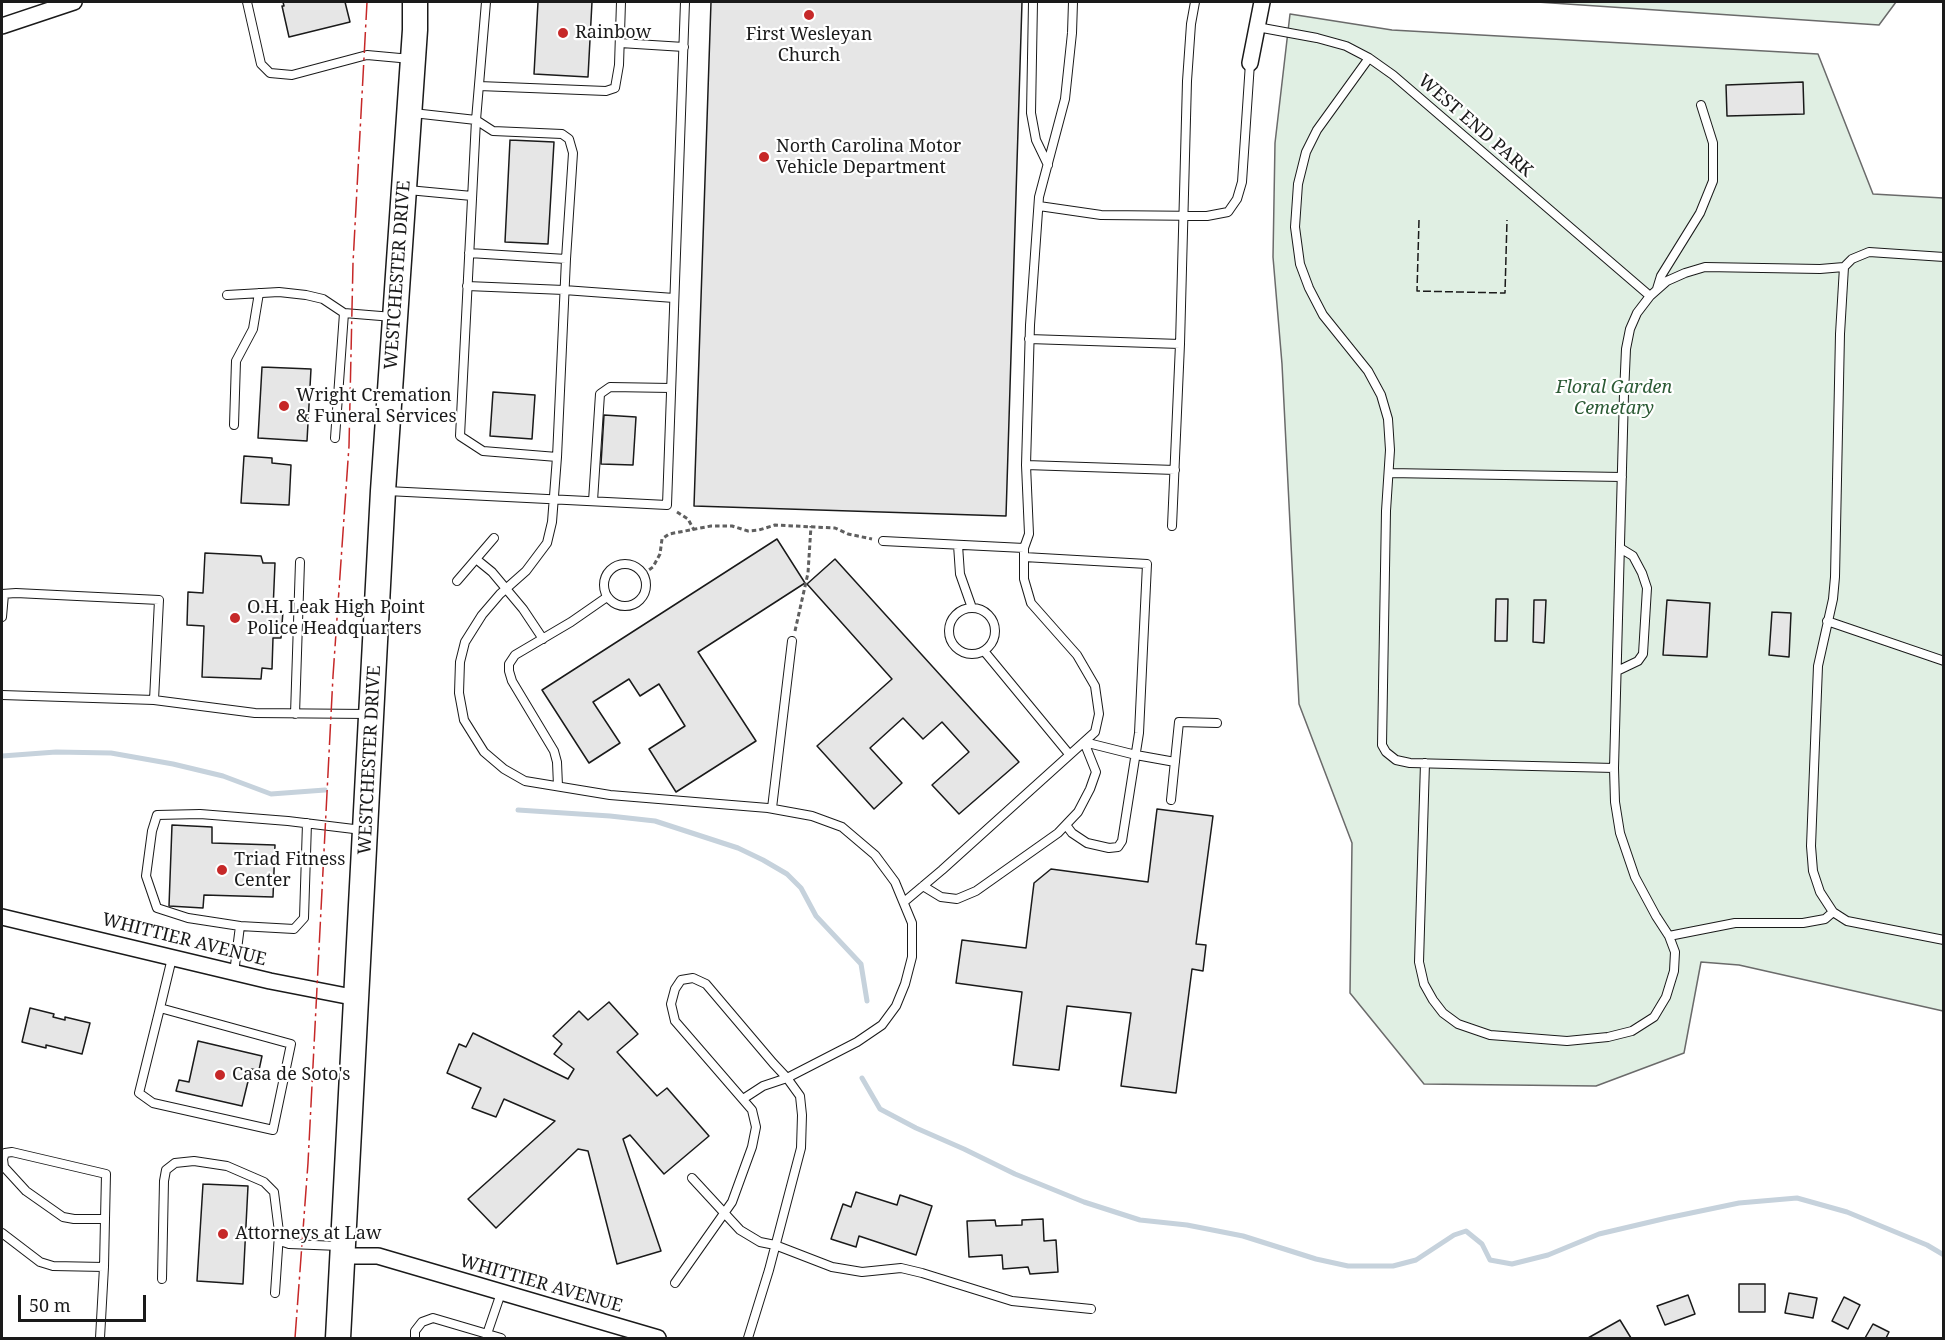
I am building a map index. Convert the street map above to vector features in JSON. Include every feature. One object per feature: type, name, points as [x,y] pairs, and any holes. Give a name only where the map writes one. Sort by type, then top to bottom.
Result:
[{"type":"main road","name":"WESTCHESTER DRIVE","points":[[338,1338],[383,491],[415,2]]},
{"type":"street","points":[[2,26],[47,5],[74,2]]},
{"type":"street","points":[[1250,63],[1262,2]]},
{"type":"street","name":"WHITTIER AVENUE","points":[[2,917],[234,973],[357,998]]},
{"type":"street","name":"WHITTIER AVENUE","points":[[343,1251],[378,1256],[656,1338]]},
{"type":"lane","points":[[247,2],[261,64],[270,73],[292,75],[367,55],[412,59]]},
{"type":"lane","points":[[486,2],[476,120],[460,436],[483,451],[557,457]]},
{"type":"lane","points":[[479,86],[606,91],[615,88],[619,65],[621,2]]},
{"type":"lane","points":[[383,491],[667,505],[685,2]]},
{"type":"lane","points":[[1033,2],[1031,113],[1036,140],[1048,165]]},
{"type":"lane","points":[[904,902],[1095,732],[1099,714],[1095,686],[1077,655],[1031,603],[1024,579],[1024,552],[1029,534],[1026,465],[1029,339],[1039,206],[1065,99],[1073,2]]},
{"type":"lane","points":[[1172,526],[1180,344],[1187,81],[1195,2]]},
{"type":"lane","name":"WEST END PARK","points":[[1257,27],[1346,46],[1369,58],[1393,75],[1653,293]]},
{"type":"lane","points":[[620,43],[684,47]]},
{"type":"lane","points":[[1369,58],[1317,130],[1306,152],[1298,184],[1295,227],[1300,264],[1309,288],[1323,315],[1368,371],[1381,395],[1388,419],[1390,450],[1386,511],[1382,745],[1386,752],[1396,760],[1425,763],[1614,768]]},
{"type":"lane","points":[[1039,206],[1101,215],[1207,216],[1228,212],[1238,199],[1242,182],[1250,63]]},
{"type":"lane","points":[[1653,293],[1700,213],[1713,181],[1713,143],[1701,105]]},
{"type":"lane","points":[[409,112],[476,120],[494,131],[562,134],[569,139],[573,153],[557,457],[550,534],[547,543],[526,571],[482,615],[465,642],[460,662],[459,683],[464,720],[484,752],[504,769],[525,781],[610,795],[772,808],[812,816],[842,827],[875,855],[896,882],[912,923],[912,957],[905,984],[896,1006],[882,1024],[857,1042],[787,1078],[763,1086],[743,1099]]},
{"type":"lane","points":[[403,190],[472,196]]},
{"type":"lane","points":[[1425,763],[1419,962],[1424,984],[1443,1013],[1458,1024],[1490,1035],[1567,1041],[1608,1037],[1632,1030],[1654,1017],[1666,997],[1674,971],[1675,952],[1669,936],[1635,877],[1620,833],[1615,802],[1614,768],[1626,349],[1630,329],[1637,313],[1653,293],[1667,281],[1705,267],[1820,269],[1844,267],[1852,259],[1869,252],[1944,257]]},
{"type":"lane","points":[[469,253],[566,259]]},
{"type":"lane","points":[[1844,267],[1840,334],[1835,577],[1833,599],[1818,666],[1811,846],[1813,871],[1820,892],[1833,912],[1847,921],[1944,940]]},
{"type":"lane","points":[[467,286],[674,298]]},
{"type":"lane","points":[[227,295],[279,292],[306,295],[323,299],[344,313],[395,317]]},
{"type":"lane","points":[[234,425],[236,361],[253,329],[259,293]]},
{"type":"lane","points":[[335,438],[344,313]]},
{"type":"lane","points":[[1029,339],[1180,344]]},
{"type":"lane","points":[[593,501],[600,394],[610,387],[671,388]]},
{"type":"lane","points":[[1026,465],[1175,470]]},
{"type":"lane","points":[[1389,472],[1622,477]]},
{"type":"lane","points":[[457,581],[494,538]]},
{"type":"lane","points":[[883,541],[958,545],[1147,564],[1139,733],[1122,841],[1118,847],[1109,848],[1087,843],[1072,833],[1066,825]]},
{"type":"lane","points":[[958,545],[960,574],[972,608]]},
{"type":"lane","points":[[1617,671],[1638,661],[1643,654],[1647,588],[1633,556],[1620,548]]},
{"type":"lane","points":[[476,559],[492,572],[524,609],[543,639]]},
{"type":"lane","points":[[295,714],[300,562]]},
{"type":"lane","points":[[633,565],[643,574],[646,588],[639,601],[633,604],[618,605],[607,597],[604,590],[605,577],[614,567],[633,565]]},
{"type":"lane","points":[[2,617],[3,594],[159,600],[154,700]]},
{"type":"lane","points":[[558,786],[554,751],[512,681],[509,664],[515,655],[571,622],[607,597]]},
{"type":"lane","points":[[972,608],[986,612],[994,625],[993,639],[984,651],[969,654],[962,652],[951,641],[949,626],[957,613],[972,608]]},
{"type":"lane","points":[[1827,621],[1944,661]]},
{"type":"lane","points":[[772,808],[792,641]]},
{"type":"lane","points":[[984,651],[1069,754]]},
{"type":"lane","points":[[2,695],[154,700],[255,713],[372,714]]},
{"type":"lane","points":[[1171,800],[1179,722],[1217,723]]},
{"type":"lane","points":[[1084,742],[1175,762]]},
{"type":"lane","points":[[923,886],[941,897],[957,899],[976,891],[1058,833],[1078,812],[1096,772],[1084,742]]},
{"type":"lane","points":[[307,823],[304,918],[294,929],[240,926],[188,918],[157,908],[146,876],[152,831],[157,815],[200,814],[307,823],[366,830]]},
{"type":"lane","points":[[1669,936],[1735,923],[1803,923],[1825,919],[1833,912]]},
{"type":"lane","points":[[234,973],[240,926]]},
{"type":"lane","points":[[160,1008],[291,1044],[273,1130],[153,1103],[139,1093],[172,958]]},
{"type":"lane","points":[[675,1283],[732,1202],[752,1147],[756,1127],[752,1110],[675,1021],[671,1004],[675,989],[681,980],[693,978],[706,984],[800,1096],[801,1148],[748,1338]]},
{"type":"lane","points":[[100,1338],[104,1267],[106,1174],[12,1152],[5,1153],[4,1167],[26,1191],[63,1217],[105,1219]]},
{"type":"lane","points":[[162,1279],[166,1170],[175,1163],[194,1161],[227,1166],[264,1182],[274,1192],[279,1232],[275,1293]]},
{"type":"lane","points":[[692,1178],[740,1230],[760,1242],[775,1245],[832,1267],[862,1272],[902,1268],[1012,1301],[1091,1309]]},
{"type":"lane","points":[[279,1232],[283,1242],[289,1244],[343,1251]]},
{"type":"lane","points":[[2,1233],[40,1262],[53,1266],[104,1267]]},
{"type":"lane","points":[[488,1334],[501,1293]]},
{"type":"lane","points":[[415,1338],[415,1331],[422,1322],[434,1318],[501,1338]]},
{"type":"path","points":[[667,505],[688,519],[694,530]]},
{"type":"path","points":[[643,574],[653,567],[660,554],[662,539],[669,534],[711,526],[732,526],[748,531],[775,525],[835,528],[848,534],[883,541]]},
{"type":"path","points":[[792,641],[808,573],[811,526]]},
{"type":"green space","points":[[1537,2],[1896,2],[1879,25]]},
{"type":"green space","name":"Floral Garden Cemetary","points":[[1290,14],[1392,30],[1818,54],[1873,194],[1943,198],[1943,1011],[1739,965],[1701,962],[1684,1053],[1596,1086],[1424,1084],[1350,993],[1352,843],[1299,704],[1282,364],[1273,257],[1275,143]]},
{"type":"building","points":[[283,2],[345,2],[350,22],[289,37]]},
{"type":"building","points":[[538,2],[592,2],[588,77],[534,74]]},
{"type":"building","points":[[711,2],[1022,2],[1006,516],[694,506]]},
{"type":"building","points":[[1803,82],[1804,114],[1727,116],[1726,85]]},
{"type":"building","points":[[510,140],[554,142],[548,244],[505,242]]},
{"type":"building","points":[[262,367],[311,369],[307,441],[258,438]]},
{"type":"building","points":[[493,392],[535,395],[532,439],[490,436]]},
{"type":"building","points":[[604,415],[636,417],[633,465],[601,464]]},
{"type":"building","points":[[244,456],[272,458],[272,463],[291,465],[289,505],[241,503]]},
{"type":"building","points":[[777,539],[805,583],[698,652],[756,741],[676,792],[649,749],[685,726],[659,684],[640,696],[629,679],[593,702],[620,743],[589,763],[542,690]]},
{"type":"building","name":"O.H. Leak High Point Police Headquarters","points":[[205,553],[261,556],[263,563],[275,563],[273,610],[283,611],[281,638],[273,638],[272,669],[262,668],[261,679],[202,677],[204,626],[187,625],[188,592],[203,593]]},
{"type":"building","points":[[835,559],[1019,762],[959,814],[932,785],[969,752],[942,722],[923,739],[903,718],[870,748],[902,783],[874,809],[817,746],[892,679],[807,584]]},
{"type":"building","points":[[1496,599],[1508,599],[1507,641],[1495,641]]},
{"type":"building","points":[[1534,600],[1546,600],[1544,643],[1533,642]]},
{"type":"building","points":[[1667,600],[1710,603],[1707,657],[1663,655]]},
{"type":"building","points":[[1772,612],[1791,613],[1789,657],[1769,655]]},
{"type":"building","points":[[1157,809],[1213,816],[1196,944],[1206,945],[1203,971],[1192,969],[1176,1093],[1121,1086],[1131,1013],[1067,1006],[1059,1070],[1013,1065],[1022,992],[956,983],[962,940],[1026,948],[1034,883],[1051,869],[1148,882]]},
{"type":"building","name":"Triad Fitness Center","points":[[172,825],[212,827],[212,843],[275,845],[273,897],[204,895],[203,908],[169,906]]},
{"type":"building","points":[[609,1002],[638,1034],[617,1052],[657,1096],[667,1088],[709,1136],[664,1174],[630,1135],[623,1139],[661,1251],[617,1264],[588,1151],[578,1149],[496,1228],[468,1199],[555,1121],[504,1099],[496,1117],[472,1108],[481,1088],[447,1073],[459,1044],[466,1047],[473,1033],[568,1079],[574,1069],[554,1054],[562,1044],[553,1036],[579,1011],[588,1020]]},
{"type":"building","points":[[30,1008],[54,1014],[53,1017],[65,1020],[65,1017],[90,1023],[82,1054],[22,1042]]},
{"type":"building","name":"Casa de Soto's","points":[[198,1041],[262,1056],[259,1070],[251,1069],[242,1106],[176,1091],[179,1080],[189,1082]]},
{"type":"building","name":"Attorneys at Law","points":[[203,1184],[248,1186],[243,1284],[197,1281]]},
{"type":"building","points":[[856,1192],[897,1205],[900,1195],[932,1206],[916,1255],[859,1236],[856,1247],[831,1239],[843,1204],[851,1207]]},
{"type":"building","points":[[1043,1219],[1044,1241],[1056,1240],[1058,1272],[1030,1274],[1028,1267],[1003,1269],[1002,1255],[969,1257],[967,1221],[995,1220],[996,1226],[1022,1225],[1022,1220]]},
{"type":"building","points":[[1739,1284],[1765,1284],[1765,1312],[1739,1312]]},
{"type":"building","points":[[1789,1293],[1817,1298],[1813,1318],[1785,1313]]},
{"type":"building","points":[[1688,1295],[1695,1314],[1665,1325],[1657,1306]]},
{"type":"building","points":[[1844,1297],[1860,1305],[1848,1329],[1832,1321]]},
{"type":"building","points":[[1620,1320],[1631,1338],[1588,1338]]},
{"type":"building","points":[[1873,1324],[1889,1332],[1886,1338],[1865,1338]]},
{"type":"waterway","points":[[2,756],[56,752],[111,753],[223,776],[271,794],[325,790]]},
{"type":"waterway","points":[[518,810],[655,821],[738,848],[763,860],[787,874],[801,888],[816,916],[861,964],[867,1001]]},
{"type":"waterway","points":[[862,1078],[880,1109],[1015,1174],[1084,1202],[1140,1220],[1187,1225],[1243,1236],[1316,1259],[1348,1266],[1393,1266],[1416,1260],[1454,1235],[1466,1231],[1482,1244],[1490,1260],[1512,1264],[1548,1255],[1599,1234],[1667,1218],[1739,1203],[1797,1198],[1847,1212],[1927,1245],[1944,1255]]},
{"type":"fence","points":[[1419,220],[1417,291],[1505,293],[1507,220]]},
{"type":"power","points":[[295,1338],[308,1163],[333,676],[349,446],[353,263],[367,2]]},
{"type":"place","name":"First Wesleyan Church","points":[[809,15]]},
{"type":"place","name":"Rainbow","points":[[563,33]]},
{"type":"place","name":"North Carolina Motor Vehicle Department","points":[[764,157]]},
{"type":"place","name":"Wright Cremation & Funeral Services","points":[[284,406]]},
{"type":"place","name":"O.H. Leak High Point Police Headquarters","points":[[235,618]]},
{"type":"place","name":"Triad Fitness Center","points":[[222,870]]},
{"type":"place","name":"Casa de Soto's","points":[[220,1075]]},
{"type":"place","name":"Attorneys at Law","points":[[223,1234]]}]
